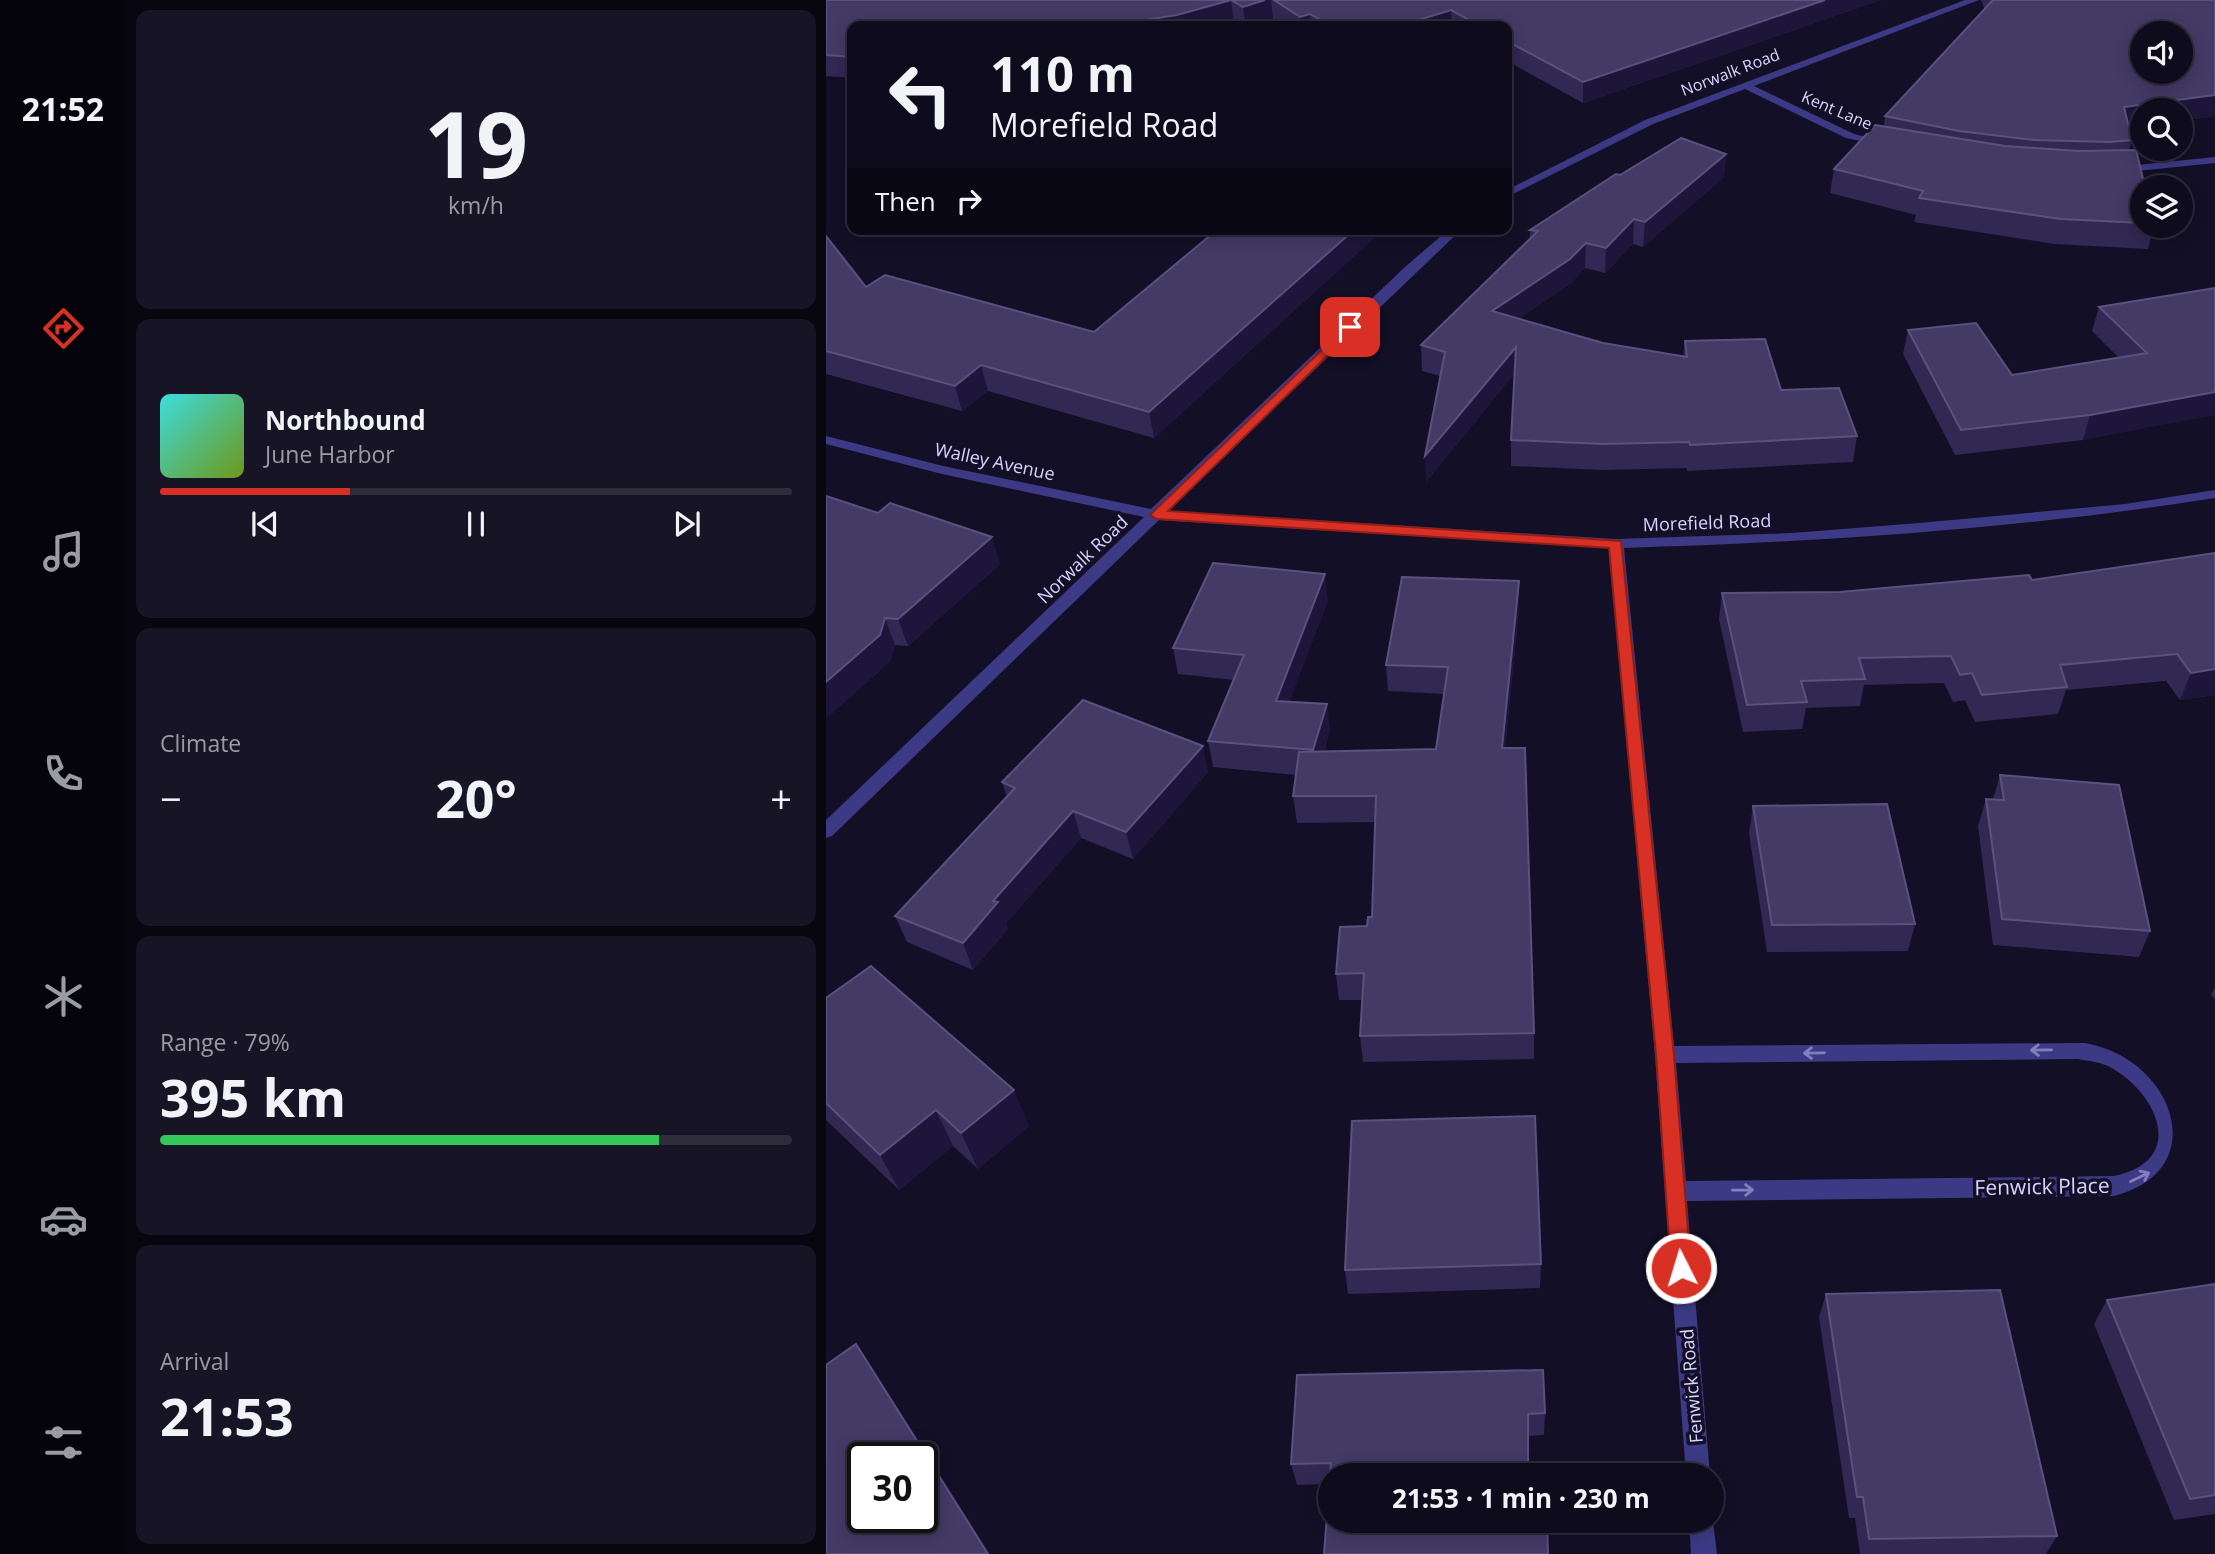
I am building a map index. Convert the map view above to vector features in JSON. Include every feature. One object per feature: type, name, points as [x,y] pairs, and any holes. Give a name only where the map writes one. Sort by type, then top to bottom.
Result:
[{"type":"street","name":"Norwalk Road","points":[[1512,191],[1649,122],[1974,0]]},
{"type":"street","name":"Kent Lane","points":[[1744,85],[1850,136],[1894,147]]},
{"type":"street","points":[[2101,172],[2186,166],[2215,160]]},
{"type":"street","name":"Norwalk Road","points":[[826,831],[1409,270],[1450,235]]},
{"type":"street","name":"Walley Avenue","points":[[826,440],[942,470],[1157,515]]},
{"type":"street","name":"Morefield Road","points":[[1157,515],[1616,544],[1792,538],[1919,528],[2125,508],[2215,494]]},
{"type":"street","name":"Fenwick Road","points":[[1616,544],[1665,1055],[1697,1463]]},
{"type":"street","name":"Fenwick Place","points":[[1665,1055],[2072,1050],[2096,1053],[2119,1062],[2140,1077],[2156,1095],[2166,1115],[2170,1135],[2166,1154],[2155,1170],[2137,1181],[2114,1186],[1675,1191]]},
{"type":"street","points":[[1703,1533],[1704,1554]]},
{"type":"building","points":[[826,0],[1231,0],[1177,15],[1139,21],[847,21],[847,57],[826,55]]},
{"type":"building","points":[[1231,0],[1265,0],[1243,7]]},
{"type":"building","points":[[1274,0],[1825,0],[1583,82],[1512,44],[1512,21],[1471,21],[1451,10],[1415,21],[1322,21],[1310,14],[1300,17]]},
{"type":"building","points":[[1993,0],[2215,0],[2215,95],[2192,98],[2130,98],[2130,106],[2124,107],[2130,140],[2034,140],[1959,131],[1885,116]]},
{"type":"building","points":[[1875,125],[2005,146],[2078,151],[2130,150],[2130,161],[2139,161],[2142,175],[2130,175],[2130,222],[2060,219],[1919,198],[1923,191],[1834,169]]},
{"type":"building","points":[[1681,138],[1726,154],[1645,222],[1634,219],[1606,248],[1586,243],[1570,259],[1492,311],[1603,343],[1687,357],[1685,341],[1765,339],[1781,390],[1839,388],[1857,436],[1690,445],[1689,442],[1603,444],[1511,440],[1516,347],[1425,456],[1445,352],[1421,345],[1538,231],[1530,230],[1616,174],[1620,175]]},
{"type":"building","points":[[1211,235],[1348,235],[1149,412],[981,365],[955,386],[826,351],[826,236],[866,287],[885,275],[1094,332]]},
{"type":"building","points":[[2215,288],[2215,392],[2090,415],[1961,430],[1908,330],[1976,323],[2012,375],[2147,353],[2099,307]]},
{"type":"building","points":[[826,496],[878,513],[890,503],[992,537],[898,619],[885,618],[880,635],[826,682]]},
{"type":"building","points":[[2215,553],[2215,669],[2191,673],[2177,654],[2060,665],[2067,687],[1982,695],[1972,673],[1960,675],[1951,656],[1859,658],[1865,679],[1801,681],[1807,702],[1747,705],[1722,593],[1840,592],[2029,575],[2032,580]]},
{"type":"building","points":[[1213,563],[1325,574],[1276,701],[1327,704],[1313,750],[1208,741],[1244,655],[1173,648]]},
{"type":"building","points":[[1402,577],[1519,581],[1502,748],[1525,748],[1534,1033],[1360,1036],[1364,973],[1336,974],[1340,927],[1367,926],[1368,917],[1372,917],[1376,796],[1293,796],[1299,752],[1436,749],[1448,667],[1386,665]]},
{"type":"building","points":[[1083,700],[1203,746],[1126,832],[1073,811],[993,901],[998,902],[963,943],[895,916],[1015,788],[1002,782]]},
{"type":"building","points":[[2000,775],[2119,785],[2150,931],[2002,919],[1986,799],[2004,800]]},
{"type":"building","points":[[1887,804],[1915,924],[1772,925],[1753,806]]},
{"type":"building","points":[[871,966],[1014,1090],[961,1133],[936,1110],[880,1155],[826,1103],[826,998]]},
{"type":"building","points":[[1535,1116],[1541,1264],[1345,1270],[1352,1121]]},
{"type":"building","points":[[2215,1284],[2215,1495],[2190,1499],[2107,1300]]},
{"type":"building","points":[[2000,1290],[2057,1536],[1869,1539],[1863,1497],[1857,1497],[1826,1294]]},
{"type":"building","points":[[856,1344],[918,1442],[847,1442],[847,1533],[938,1533],[938,1474],[988,1554],[826,1554],[826,1365]]},
{"type":"building","points":[[1543,1370],[1545,1413],[1528,1414],[1528,1463],[1291,1464],[1297,1375]]},
{"type":"building","points":[[1326,1533],[1547,1533],[1548,1554],[1324,1554]]},
{"type":"route","points":[[1350,327],[1157,515],[1616,544],[1665,1055],[1681,1268]]}]
